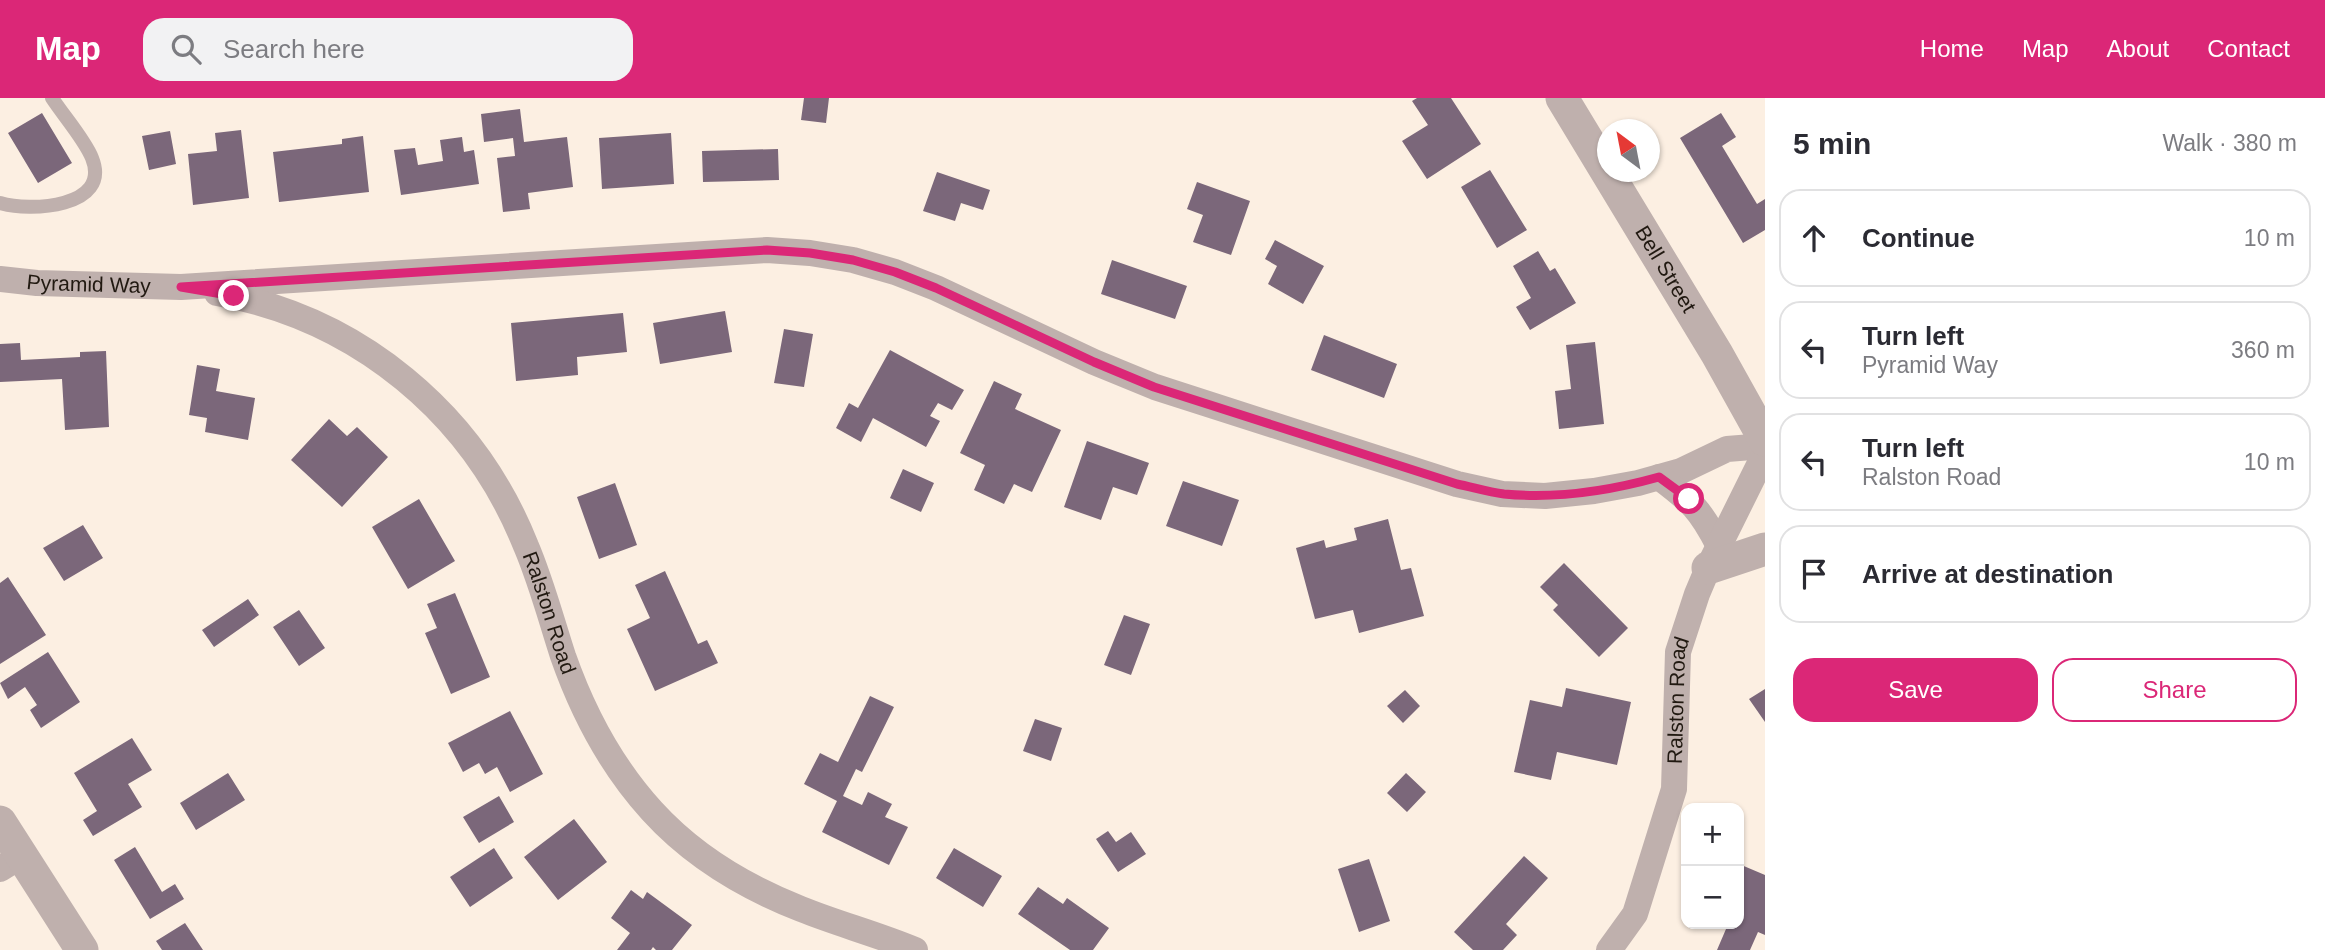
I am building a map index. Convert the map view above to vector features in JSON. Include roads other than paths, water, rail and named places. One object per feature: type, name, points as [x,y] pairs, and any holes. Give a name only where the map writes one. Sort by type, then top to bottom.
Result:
[{"type":"street","name":"Bell Street","points":[[1562,98],[1717,354],[1765,440]]},
{"type":"street","name":"Pyramid Way","points":[[0,279],[37,283],[181,287],[767,250],[810,253],[853,260],[895,272],[1154,387],[1457,484],[1502,494],[1545,496],[1594,491],[1681,471],[1727,449],[1765,446]]},
{"type":"street","name":"Ralston Road","points":[[181,287],[234,296],[320,324],[391,367],[423,393],[452,423],[478,456],[511,509],[586,713],[620,770],[653,812],[703,855],[747,884],[801,909],[874,933],[915,950]]},
{"type":"street","name":"Ralston Road","points":[[1609,950],[1636,914],[1674,789],[1678,652],[1697,594],[1765,453]]},
{"type":"street","points":[[1659,477],[1689,499],[1704,517],[1714,557],[1765,549]]},
{"type":"street","points":[[0,822],[11,862],[82,950]]},
{"type":"lane","points":[[0,203],[43,206],[69,203],[88,191],[94,178],[92,159],[52,98]]}]
